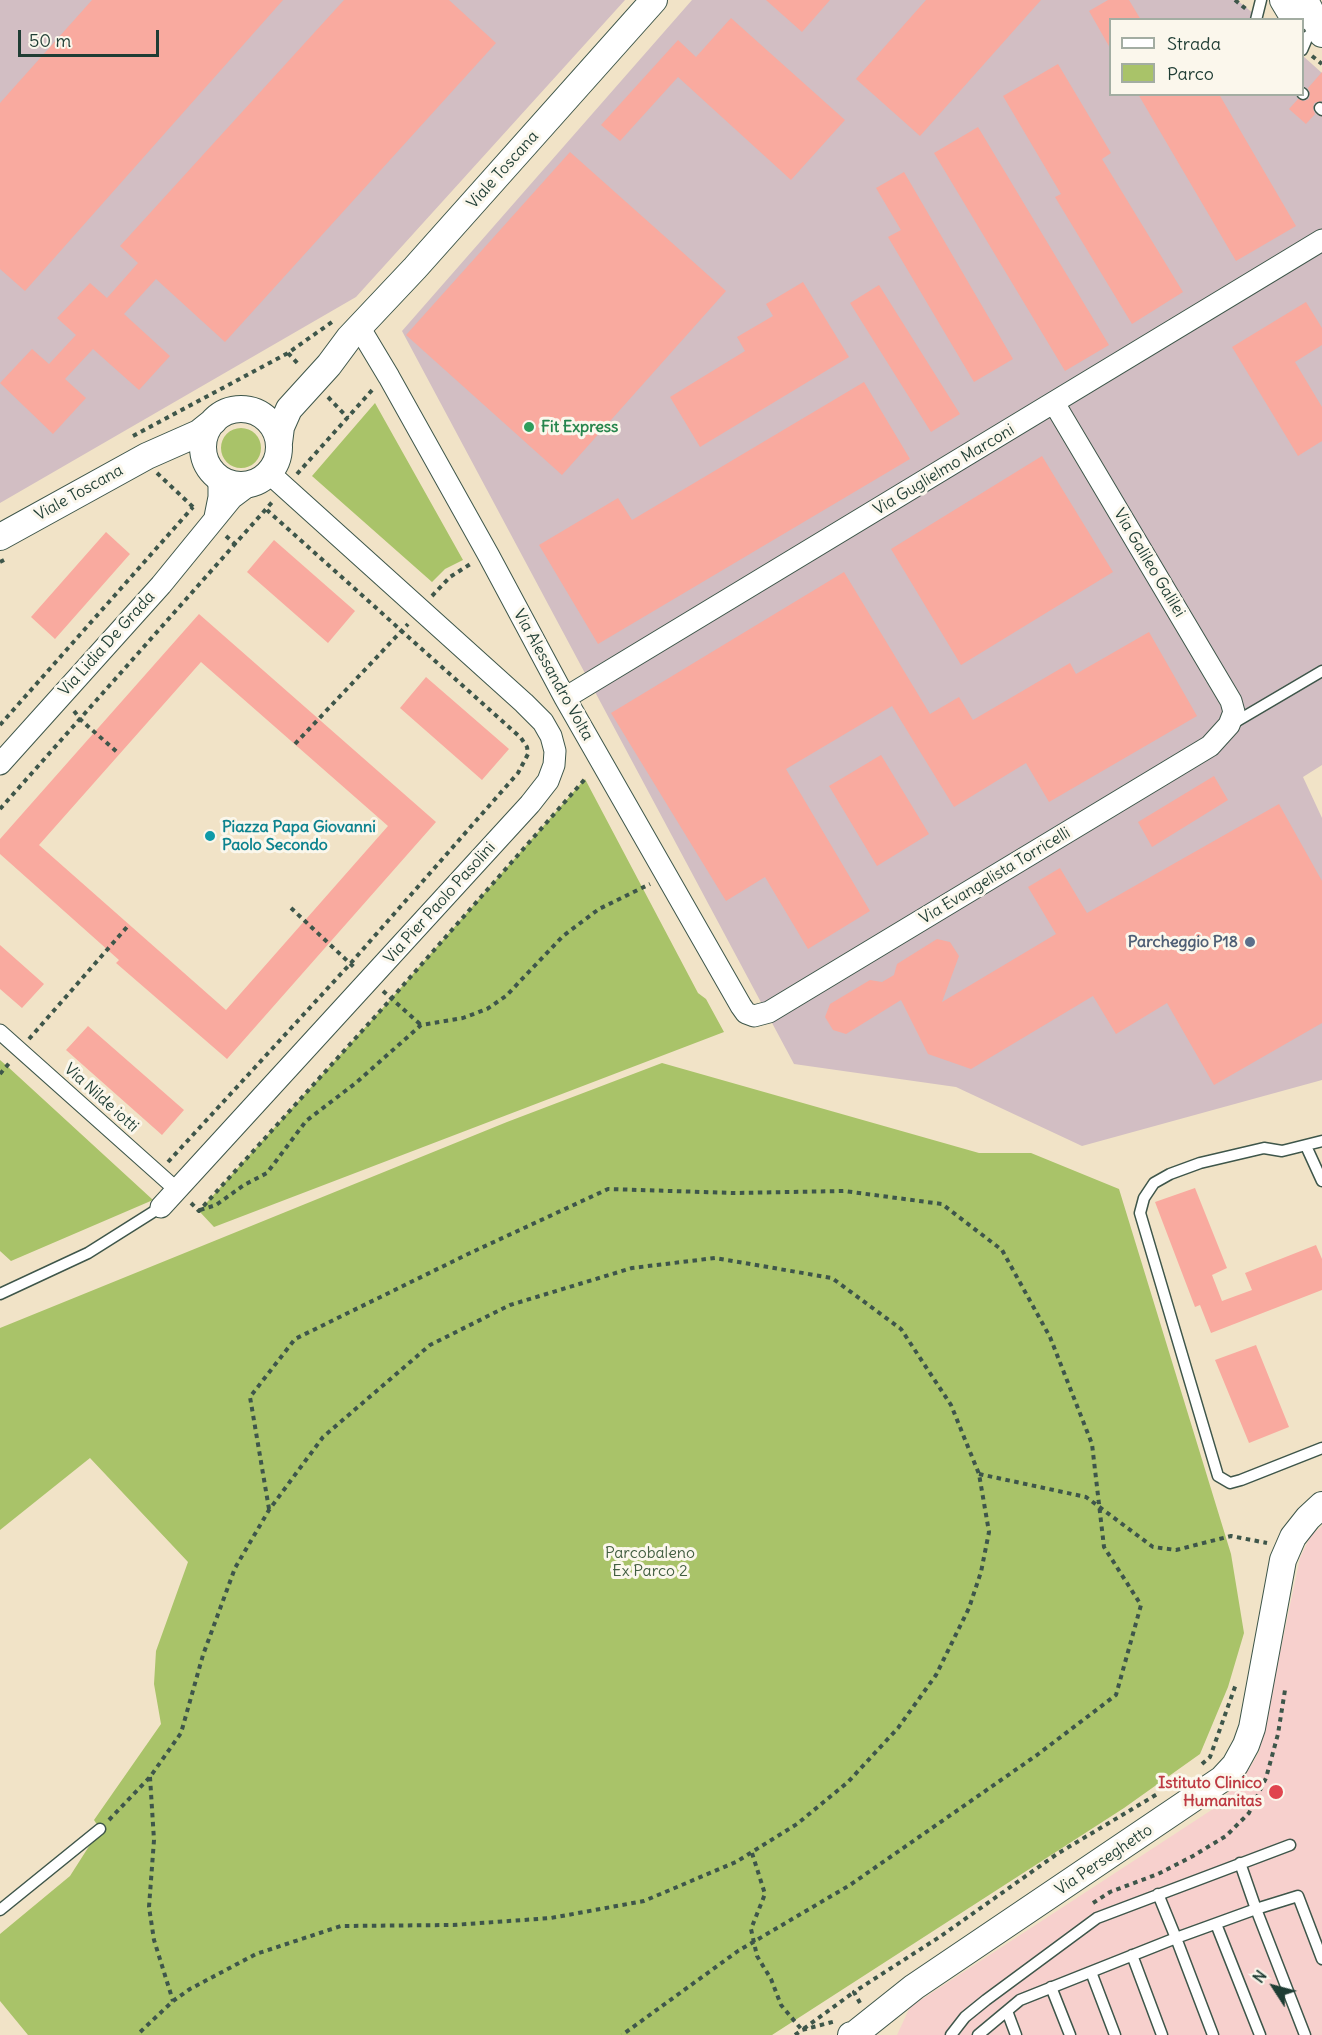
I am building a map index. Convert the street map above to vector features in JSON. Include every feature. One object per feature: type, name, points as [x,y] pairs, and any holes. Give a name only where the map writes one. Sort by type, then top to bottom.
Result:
[{"type":"street","name":"Viale Toscana","points":[[244,409],[257,407],[273,400],[288,388],[347,329],[422,260],[654,0]]},
{"type":"street","points":[[1283,0],[1296,18]]},
{"type":"street","points":[[1305,0],[1309,36]]},
{"type":"street","name":"Via Guglielmo Marconi","points":[[565,698],[1322,240]]},
{"type":"street","name":"Viale Toscana","points":[[279,443],[281,427],[289,409],[329,365],[347,329]]},
{"type":"street","name":"Via Alessandro Volta","points":[[347,329],[365,337],[389,377],[565,698],[741,1006],[746,1013],[754,1016]]},
{"type":"street","name":"Via Galileo Galilei","points":[[1054,403],[1231,701],[1234,712],[1229,725]]},
{"type":"street","points":[[156,459],[176,453],[193,459],[216,475],[238,485],[269,481],[279,443],[276,432],[268,420],[255,411],[244,409],[225,412],[213,421],[206,432],[203,444],[205,459],[216,475]]},
{"type":"street","name":"Viale Toscana","points":[[0,537],[156,459],[199,433],[213,421]]},
{"type":"street","name":"Via Lidia De Grada","points":[[212,523],[218,504],[216,475]]},
{"type":"street","name":"Via Lidia De Grada","points":[[0,764],[161,585],[232,498],[269,481]]},
{"type":"street","name":"Via Pier Paolo Pasolini","points":[[161,1207],[530,804],[548,781],[554,765],[555,751],[551,736],[543,722],[420,610],[269,481]]},
{"type":"street","name":"Via Evangelista Torricelli","points":[[754,1016],[769,1012],[1210,746],[1229,725]]},
{"type":"street","name":"Via Nilde iotti","points":[[0,1032],[177,1190]]},
{"type":"street","name":"Via Perseghetto","points":[[848,2027],[888,2009],[914,1987],[1198,1797],[1229,1772],[1246,1745],[1252,1728],[1283,1560],[1293,1537],[1322,1505]]},
{"type":"street","name":"Via Perseghetto","points":[[878,2035],[888,2009]]},
{"type":"lane","points":[[1256,18],[1261,0]]},
{"type":"lane","points":[[1229,725],[1322,671]]},
{"type":"lane","points":[[1322,1142],[1282,1151],[1264,1148],[1200,1163],[1170,1174],[1154,1183],[1144,1198],[1140,1213],[1218,1476],[1230,1483],[1322,1448]]},
{"type":"lane","points":[[1306,1146],[1322,1181]]},
{"type":"lane","name":"Via Pier Paolo Pasolini","points":[[0,1294],[88,1253],[161,1207]]},
{"type":"lane","points":[[0,1910],[100,1829]]},
{"type":"lane","points":[[951,2035],[965,2017],[986,2000],[1097,1918],[1290,1845]]},
{"type":"lane","points":[[1240,1863],[1305,2035]]},
{"type":"lane","points":[[1158,1894],[1213,2035]]},
{"type":"lane","points":[[978,2035],[1020,2000],[1176,1938],[1298,1896],[1322,1959]]},
{"type":"lane","points":[[1216,1924],[1260,2035]]},
{"type":"lane","points":[[1132,1955],[1162,2035]]},
{"type":"lane","points":[[1091,1972],[1115,2035]]},
{"type":"lane","points":[[1051,1987],[1070,2035]]},
{"type":"lane","points":[[1007,2011],[1016,2035]]},
{"type":"path","points":[[300,367],[288,353],[347,329]]},
{"type":"path","points":[[0,809],[267,510],[269,481],[348,418],[373,389],[389,377]]},
{"type":"path","points":[[326,394],[348,418]]},
{"type":"path","points":[[156,459],[193,507],[236,545]]},
{"type":"path","points":[[0,725],[193,507]]},
{"type":"path","points":[[158,1173],[350,964],[518,773],[528,754],[527,747],[520,738],[267,510]]},
{"type":"path","points":[[295,744],[450,577],[469,564],[489,556]]},
{"type":"path","points":[[42,678],[62,695],[81,720],[118,753]]},
{"type":"path","points":[[199,1211],[391,999],[585,779]]},
{"type":"path","points":[[199,1211],[216,1205],[244,1185],[267,1173],[306,1121],[357,1082],[421,1025],[463,1018],[487,1008],[506,996],[564,936],[599,909],[650,884]]},
{"type":"path","points":[[291,908],[350,964],[421,1025]]},
{"type":"path","points":[[20,1049],[127,927]]},
{"type":"path","points":[[269,1510],[250,1397],[295,1339],[468,1254],[608,1189],[734,1193],[844,1191],[942,1204],[1002,1250],[1050,1337],[1092,1444],[1104,1546],[1141,1605],[1116,1695],[1037,1755],[850,1886],[738,1951],[622,2035]]},
{"type":"path","points":[[177,1190],[199,1211]]},
{"type":"path","points":[[100,1829],[150,1777],[182,1733],[203,1655],[235,1568],[269,1510],[323,1437],[430,1346],[510,1305],[632,1268],[715,1258],[832,1278],[901,1329],[951,1405],[979,1474],[989,1532],[981,1572],[969,1608],[936,1675],[898,1728],[848,1782],[797,1824],[736,1862],[644,1901],[551,1918],[453,1924],[341,1926],[256,1954],[190,1989],[173,2001],[136,2035]]},
{"type":"path","points":[[979,1474],[1086,1497],[1153,1547],[1176,1550],[1231,1536],[1267,1543],[1265,1553]]},
{"type":"path","points":[[1196,1770],[1210,1757],[1238,1680]]},
{"type":"path","points":[[1091,1904],[1110,1892],[1158,1874],[1193,1856],[1227,1836],[1249,1813],[1266,1778],[1278,1734],[1285,1690]]},
{"type":"path","points":[[150,1777],[154,1840],[149,1907],[154,1940],[173,2001]]},
{"type":"path","points":[[795,2035],[854,1992],[941,1936],[1057,1854],[1159,1793]]},
{"type":"path","points":[[752,1853],[765,1894],[751,1929],[757,1956],[771,1979],[781,2005],[802,2030]]},
{"type":"path","points":[[854,1992],[862,2006]]},
{"type":"path","points":[[802,2030],[848,2027]]},
{"type":"shaded area","points":[[0,0],[625,0],[356,297],[0,503]]},
{"type":"shaded area","points":[[692,0],[1237,0],[1259,18],[1109,18],[1109,96],[1304,96],[1304,57],[1322,73],[1322,765],[1303,777],[1322,818],[1322,1080],[1082,1146],[956,1087],[794,1064],[402,331]]},
{"type":"shaded area","name":"Istituto Clinico Humanitas","points":[[1322,1526],[1322,2035],[897,2035],[910,2007],[1213,1809],[1246,1774],[1259,1752],[1300,1558],[1311,1535]]},
{"type":"green space","points":[[375,403],[463,560],[445,569],[432,582],[312,476]]},
{"type":"green space","points":[[241,428],[255,434],[261,448],[255,462],[241,468],[227,462],[221,448],[227,434]]},
{"type":"green space","points":[[585,779],[698,993],[706,999],[724,1032],[214,1227],[199,1211],[391,999]]},
{"type":"green space","points":[[0,1060],[153,1200],[11,1261],[0,1251]]},
{"type":"green space","name":"Parcobaleno Ex Parco 2","points":[[662,1063],[979,1153],[1031,1153],[1119,1189],[1231,1554],[1244,1633],[1228,1687],[1200,1754],[1124,1808],[772,2035],[28,2035],[0,2001],[0,1934],[70,1876],[100,1829],[94,1820],[161,1724],[154,1684],[156,1651],[188,1562],[90,1458],[0,1530],[0,1328],[507,1122]]},
{"type":"building","points":[[92,0],[283,0],[25,291],[0,269],[0,103]]},
{"type":"building","points":[[344,0],[449,0],[496,43],[225,342],[156,279],[124,314],[170,356],[139,390],[93,349],[65,379],[86,398],[53,434],[0,383],[32,349],[49,364],[76,335],[57,318],[90,283],[107,298],[138,263],[120,246]]},
{"type":"building","points":[[766,0],[830,0],[802,32]]},
{"type":"building","points":[[926,0],[1041,0],[920,136],[856,79]]},
{"type":"building","points":[[1108,0],[1129,0],[1140,18],[1109,18],[1109,46],[1089,11]]},
{"type":"building","points":[[731,18],[845,120],[791,180],[678,77],[620,141],[601,125],[678,40],[696,57]]},
{"type":"building","points":[[1058,64],[1111,153],[1102,159],[1183,292],[1132,324],[1055,197],[1061,194],[1003,96]]},
{"type":"building","points":[[1322,72],[1322,101],[1314,103],[1315,114],[1306,124],[1289,109],[1298,99],[1304,101],[1309,99],[1308,88]]},
{"type":"building","points":[[1139,96],[1220,96],[1296,226],[1236,261]]},
{"type":"building","points":[[978,127],[1109,345],[1065,371],[934,153]]},
{"type":"building","points":[[570,152],[726,291],[562,475],[406,335]]},
{"type":"building","points":[[904,172],[1013,359],[974,382],[888,237],[901,230],[876,188]]},
{"type":"building","points":[[803,282],[849,357],[700,447],[670,397],[745,351],[737,337],[773,316],[766,304]]},
{"type":"building","points":[[879,285],[960,414],[931,432],[850,303]]},
{"type":"building","points":[[1306,302],[1322,328],[1322,345],[1295,362],[1322,407],[1322,441],[1298,456],[1232,347]]},
{"type":"building","points":[[864,382],[910,459],[598,644],[539,545],[618,498],[632,520]]},
{"type":"building","points":[[1042,456],[1113,572],[961,665],[891,549]]},
{"type":"building","points":[[106,532],[130,554],[55,639],[31,617]]},
{"type":"building","points":[[274,540],[355,611],[328,643],[247,572]]},
{"type":"building","points":[[844,572],[930,714],[959,697],[973,720],[1070,663],[1076,674],[1149,632],[1197,716],[1049,802],[1026,763],[954,807],[892,706],[786,769],[870,911],[808,949],[765,877],[726,901],[611,713]]},
{"type":"building","points":[[199,614],[436,822],[227,1059],[116,963],[119,960],[0,854],[0,839]],"holes":[[[201,662],[388,826],[226,1010],[39,845]]]},
{"type":"building","points":[[426,677],[509,749],[482,780],[400,708]]},
{"type":"building","points":[[881,755],[929,834],[877,866],[829,786]]},
{"type":"building","points":[[1214,776],[1228,800],[1152,847],[1138,822]]},
{"type":"building","points":[[1279,804],[1322,881],[1322,1023],[1214,1085],[1167,1003],[1116,1034],[1093,996],[971,1069],[928,1054],[901,1000],[846,1034],[833,1030],[825,1017],[830,1004],[870,980],[882,982],[894,975],[897,964],[937,939],[950,942],[959,956],[942,1002],[1056,934],[1028,887],[1060,868],[1087,913]]},
{"type":"building","points":[[0,945],[44,984],[22,1008],[0,989]]},
{"type":"building","points":[[88,1026],[184,1110],[162,1135],[66,1050]]},
{"type":"building","points":[[1195,1188],[1227,1268],[1212,1275],[1222,1301],[1252,1290],[1245,1273],[1316,1245],[1322,1259],[1322,1290],[1211,1333],[1200,1305],[1195,1307],[1155,1202]]},
{"type":"building","points":[[1256,1345],[1289,1427],[1249,1443],[1215,1360]]},
{"type":"place","name":"Fit Express","points":[[529,427]]},
{"type":"place","name":"Piazza Papa Giovanni Paolo Secondo","points":[[210,836]]},
{"type":"place","name":"Parcheggio P18","points":[[1250,942]]},
{"type":"place","name":"Istituto Clinico Humanitas","points":[[1276,1792]]}]
